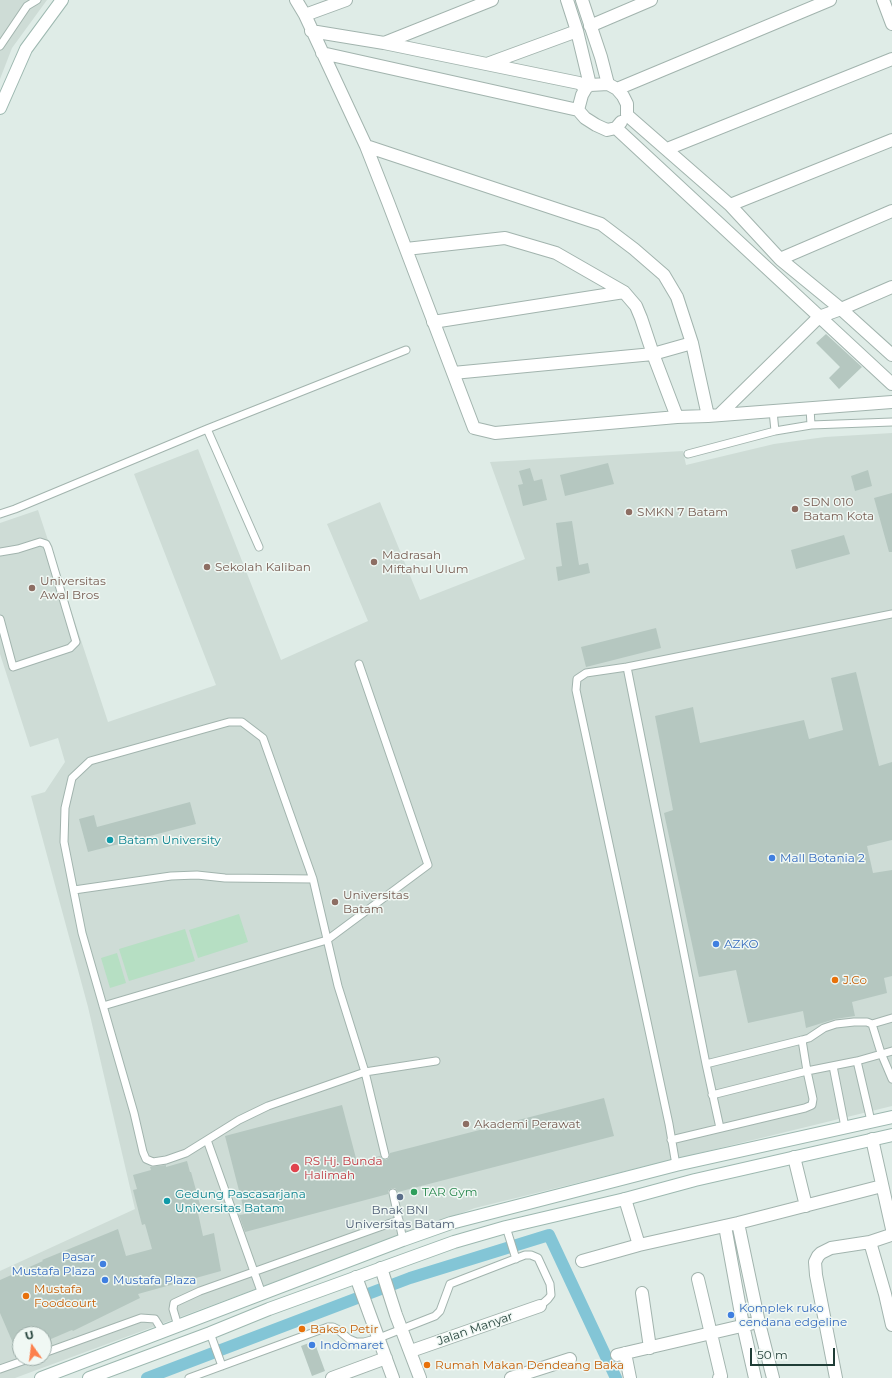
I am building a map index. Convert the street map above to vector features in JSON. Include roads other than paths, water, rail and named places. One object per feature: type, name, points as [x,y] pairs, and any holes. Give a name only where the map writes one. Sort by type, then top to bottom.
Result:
[{"type":"street","points":[[296,0],[305,15],[311,31],[366,146],[474,428],[495,433],[677,417],[892,402]]},
{"type":"street","points":[[305,15],[346,0]]},
{"type":"street","points":[[384,43],[492,0]]},
{"type":"street","points":[[567,0],[577,31],[588,87],[582,95],[578,110]]},
{"type":"street","points":[[322,53],[578,110],[585,118],[596,126],[607,130],[616,128],[627,115],[627,104],[623,96],[612,87],[582,0]]},
{"type":"street","points":[[590,26],[651,0]]},
{"type":"street","points":[[311,31],[384,43],[579,83],[588,87],[612,87],[830,0]]},
{"type":"street","points":[[883,0],[892,24]]},
{"type":"street","points":[[0,108],[26,49],[59,1]]},
{"type":"street","points":[[487,64],[577,31]]},
{"type":"street","points":[[667,149],[892,59]]},
{"type":"street","points":[[627,115],[730,205],[780,259],[841,309],[892,355]]},
{"type":"street","points":[[616,128],[892,384]]},
{"type":"street","points":[[730,205],[892,140]]},
{"type":"street","points":[[366,146],[601,224],[634,249],[664,275],[677,297],[714,415]]},
{"type":"street","points":[[780,259],[892,211]]},
{"type":"street","points":[[406,249],[505,238],[556,253],[624,292],[636,306],[677,417]]},
{"type":"street","points":[[714,415],[819,316],[841,309],[892,287]]},
{"type":"street","points":[[433,322],[624,292]]},
{"type":"street","points":[[454,373],[653,354],[692,343]]},
{"type":"street","points":[[41,1378],[451,1223],[676,1165],[892,1117]]},
{"type":"street","points":[[94,1377],[210,1333],[268,1309],[356,1277],[382,1274],[454,1242],[508,1233],[565,1213],[695,1180],[892,1135]]},
{"type":"street","points":[[836,1378],[816,1275],[815,1262],[821,1253],[831,1248],[870,1242],[891,1235],[892,1230],[872,1140]]},
{"type":"street","points":[[794,1157],[806,1206]]},
{"type":"street","points":[[582,1261],[639,1245],[726,1226],[882,1186]]},
{"type":"street","points":[[560,1195],[565,1213]]},
{"type":"street","points":[[625,1199],[639,1245]]},
{"type":"street","points":[[738,1223],[759,1323],[773,1378]]},
{"type":"street","points":[[726,1226],[743,1325],[755,1378]]},
{"type":"street","points":[[870,1242],[892,1325]]},
{"type":"street","points":[[382,1274],[420,1378]]},
{"type":"street","points":[[356,1277],[393,1378]]},
{"type":"street","points":[[698,1279],[721,1376],[719,1378]]},
{"type":"street","points":[[642,1293],[650,1348]]},
{"type":"street","name":"Jalan Manyar","points":[[411,1351],[540,1306]]},
{"type":"street","points":[[630,1378],[621,1354],[743,1325],[759,1323]]},
{"type":"street","points":[[332,1378],[386,1358]]},
{"type":"street","points":[[511,1378],[570,1359]]},
{"type":"lane","points":[[0,46],[27,6],[37,0]]},
{"type":"lane","points":[[0,514],[207,429],[406,350]]},
{"type":"lane","points":[[810,408],[812,426]]},
{"type":"lane","points":[[773,411],[775,431]]},
{"type":"lane","points":[[688,454],[775,431],[812,426],[892,422]]},
{"type":"lane","points":[[207,429],[259,547]]},
{"type":"lane","points":[[0,552],[18,549],[40,542],[46,544],[76,642],[70,648],[13,667],[0,619]]},
{"type":"lane","points":[[676,1165],[672,1140],[576,690],[577,679],[586,673],[627,667],[892,614]]},
{"type":"lane","points":[[103,1006],[327,940],[428,865],[359,664]]},
{"type":"lane","points":[[627,667],[712,1095],[720,1128]]},
{"type":"lane","points":[[385,1155],[365,1072],[338,986],[313,879],[262,738],[242,722],[229,722],[90,761],[72,778],[65,808],[64,842],[82,933],[134,1113],[142,1152],[146,1158],[153,1162],[166,1160],[186,1153],[239,1120],[268,1106],[365,1072],[436,1061]]},
{"type":"lane","points":[[74,890],[172,876],[197,875],[225,878],[313,879]]},
{"type":"lane","points":[[706,1064],[809,1038],[824,1028],[836,1024],[854,1022],[867,1022],[872,1024],[892,1018]]},
{"type":"lane","points":[[872,1024],[881,1053],[892,1079]]},
{"type":"lane","points":[[672,1140],[805,1108],[812,1105],[813,1099],[802,1040]]},
{"type":"lane","points":[[712,1095],[807,1071],[857,1061],[892,1051]]},
{"type":"lane","points":[[857,1061],[871,1121]]},
{"type":"lane","points":[[833,1066],[845,1127]]},
{"type":"lane","points":[[207,1140],[262,1294]]},
{"type":"lane","points":[[393,1193],[403,1240]]},
{"type":"lane","points":[[178,1326],[173,1309],[174,1303],[200,1291],[399,1220]]},
{"type":"lane","points":[[508,1233],[516,1259]]},
{"type":"lane","points":[[189,1378],[328,1327],[333,1326],[349,1339],[356,1342],[364,1342],[379,1338],[435,1316],[440,1311],[450,1284],[530,1255],[536,1256],[541,1263],[550,1284],[551,1295],[544,1304],[540,1306]]},
{"type":"lane","points":[[52,1350],[141,1318],[155,1319],[163,1332]]},
{"type":"lane","points":[[210,1333],[222,1366]]},
{"type":"lane","points":[[0,1369],[12,1365]]},
{"type":"waterway","points":[[147,1378],[410,1278],[549,1235],[616,1378]]},
{"type":"place","name":"SDN 010 Batam Kota","points":[[795,509]]},
{"type":"place","name":"SMKN 7 Batam","points":[[629,512]]},
{"type":"place","name":"Madrasah Miftahul Ulum","points":[[374,562]]},
{"type":"place","name":"Sekolah Kaliban","points":[[207,567]]},
{"type":"place","name":"Universitas Awal Bros","points":[[32,588]]},
{"type":"place","name":"Batam University","points":[[110,840]]},
{"type":"place","name":"Mall Botania 2","points":[[772,858]]},
{"type":"place","name":"Universitas Batam","points":[[335,902]]},
{"type":"place","name":"AZKO","points":[[716,944]]},
{"type":"place","name":"J.Co","points":[[835,980]]},
{"type":"place","name":"Akademi Perawat","points":[[466,1124]]},
{"type":"place","name":"RS Hj. Bunda Halimah","points":[[295,1168]]},
{"type":"place","name":"TAR Gym","points":[[414,1192]]},
{"type":"place","name":"Bnak BNI Universitas Batam","points":[[400,1197]]},
{"type":"place","name":"Gedung Pascasarjana Universitas Batam","points":[[167,1201]]},
{"type":"place","name":"Pasar Mustafa Plaza","points":[[103,1264]]},
{"type":"place","name":"Mustafa Plaza","points":[[105,1280]]},
{"type":"place","name":"Mustafa Foodcourt","points":[[26,1296]]},
{"type":"place","name":"Komplek ruko cendana edgeline","points":[[731,1315]]},
{"type":"place","name":"Bakso Petir","points":[[302,1329]]},
{"type":"place","name":"Indomaret","points":[[312,1345]]},
{"type":"place","name":"Rumah Makan Dendeang Baka","points":[[427,1365]]}]
